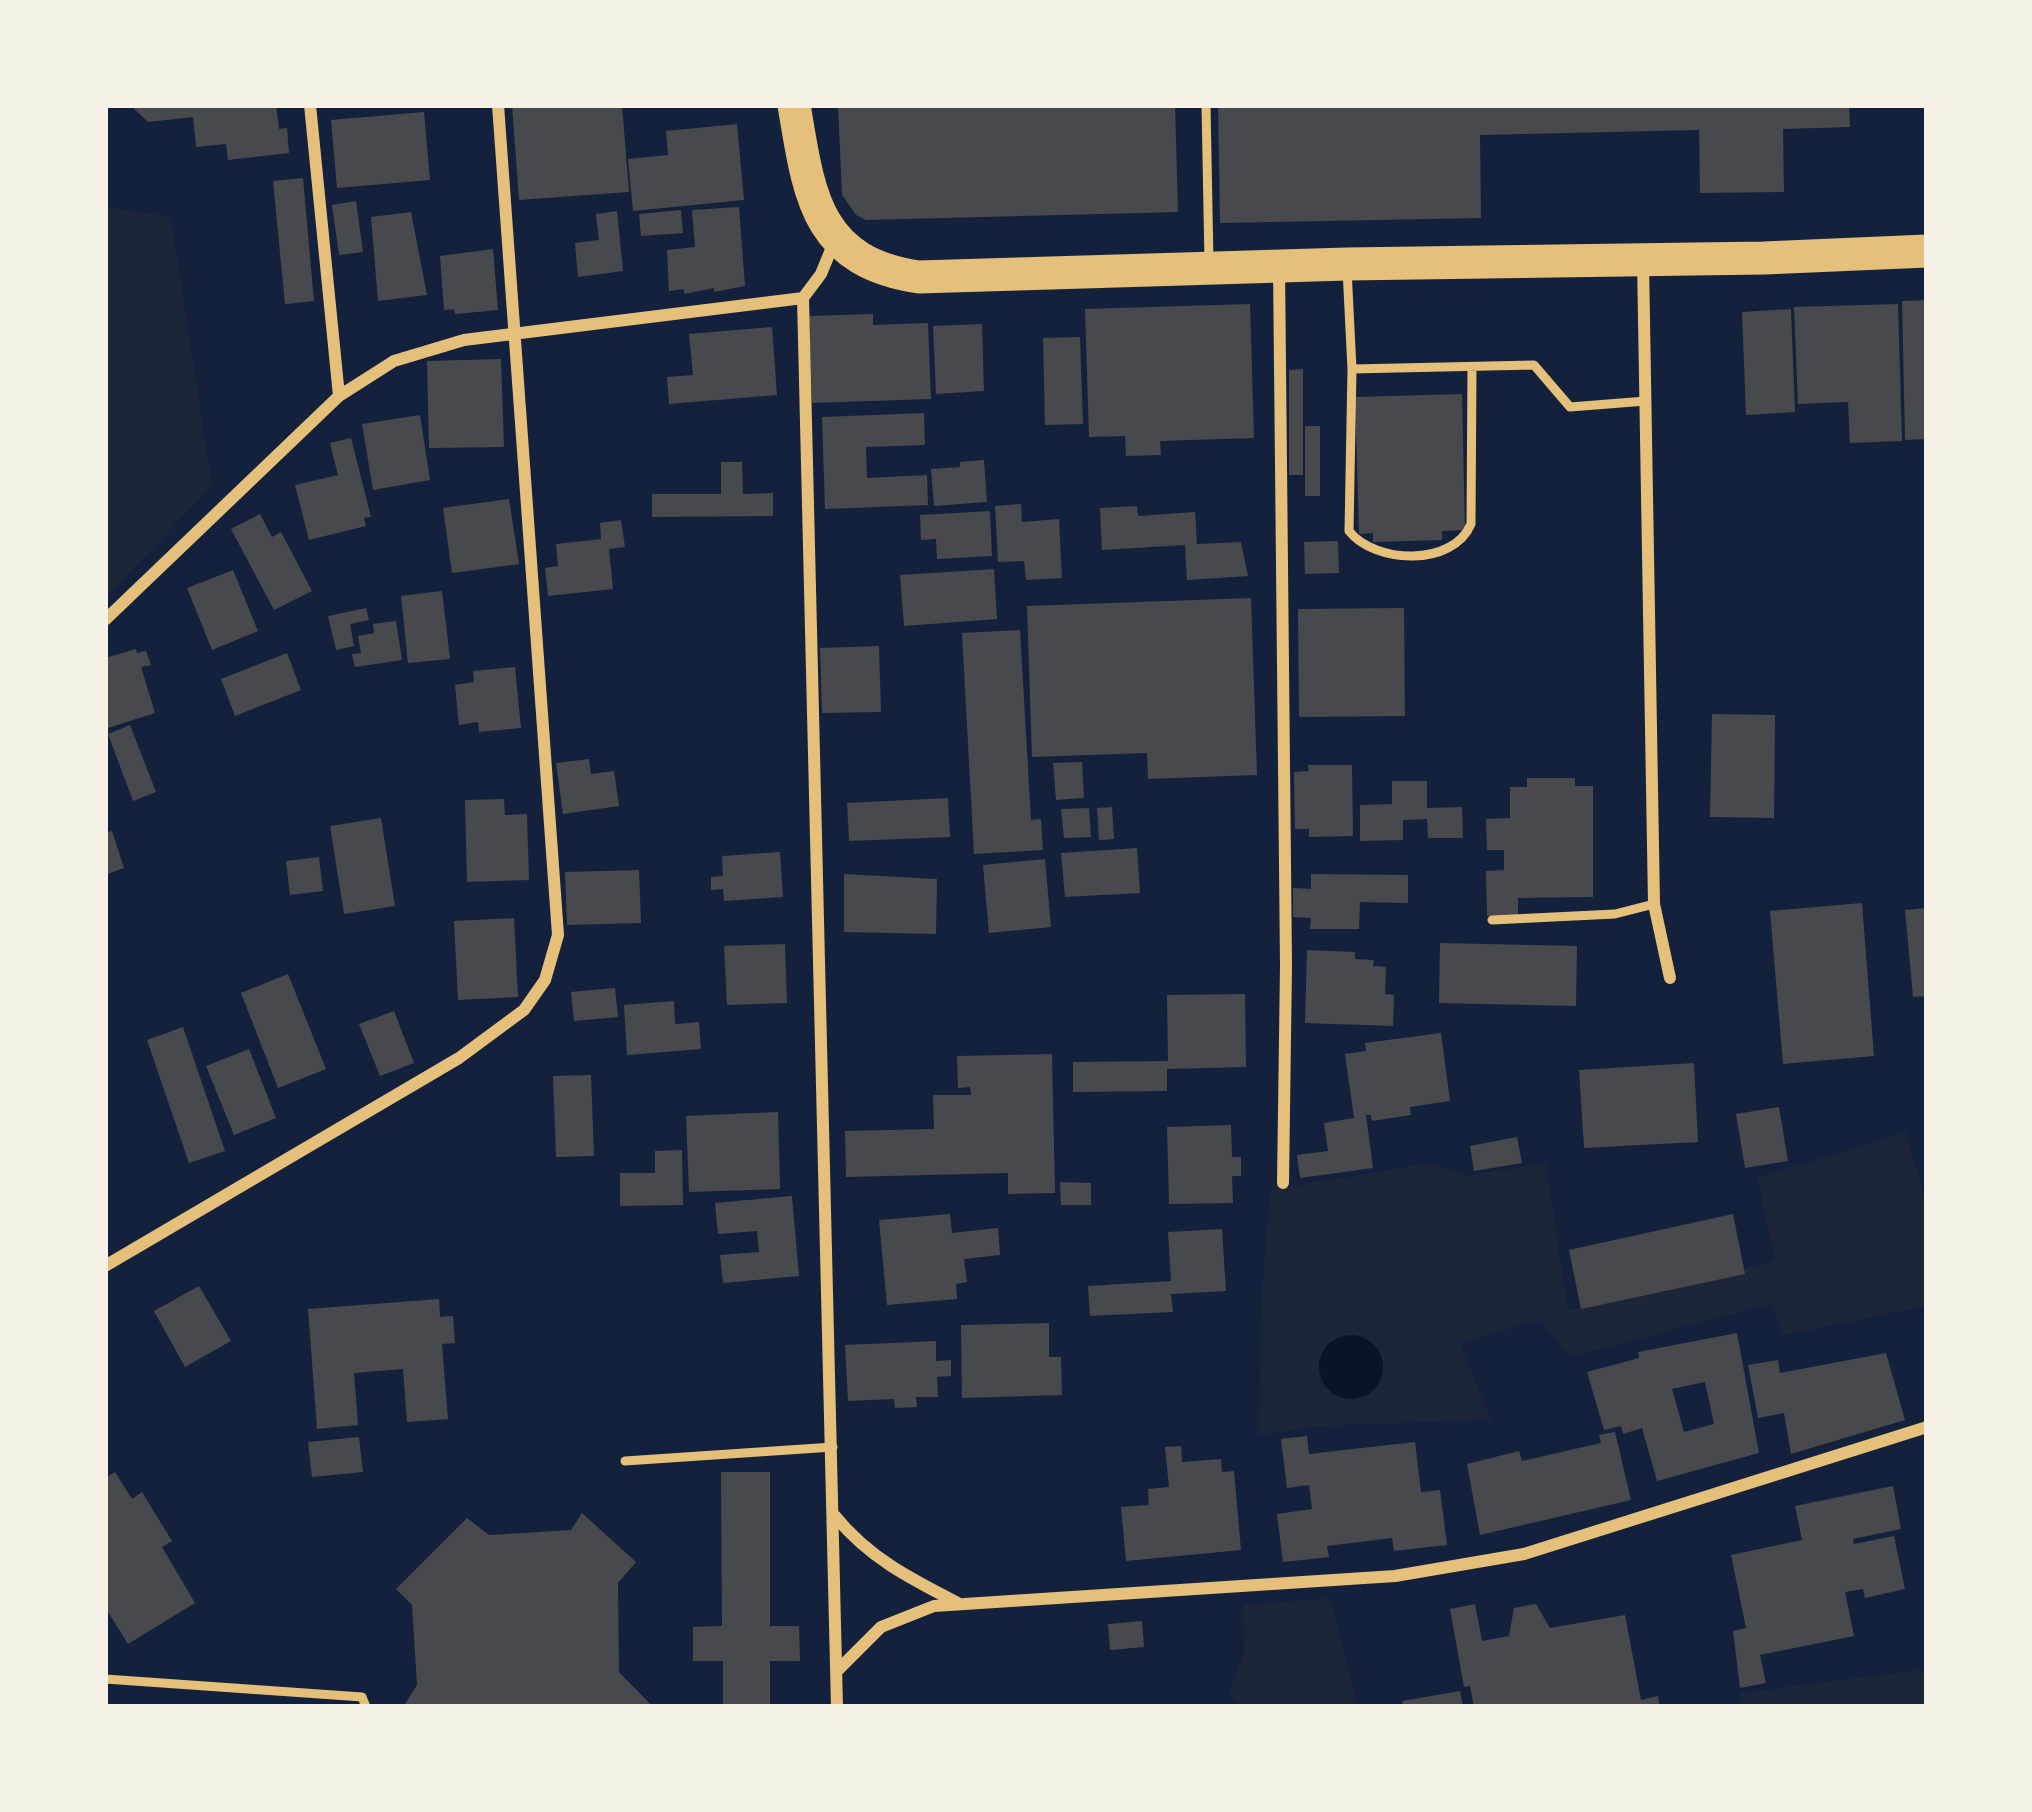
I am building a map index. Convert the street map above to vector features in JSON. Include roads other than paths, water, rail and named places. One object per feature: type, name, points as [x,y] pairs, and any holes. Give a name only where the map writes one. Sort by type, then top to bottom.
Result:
[{"type":"highway","points":[[794,105],[811,187],[836,239],[876,269],[919,277],[1927,251]]},
{"type":"street","points":[[310,105],[339,396]]},
{"type":"street","points":[[105,1266],[459,1058],[524,1010],[544,980],[557,935],[499,105]]},
{"type":"street","points":[[836,239],[827,263],[803,298],[837,1707]]},
{"type":"street","points":[[1643,260],[1654,904],[1670,978]]},
{"type":"street","points":[[1279,266],[1286,964],[1283,1183]]},
{"type":"street","points":[[105,620],[339,396],[394,361],[464,340],[803,298]]},
{"type":"street","points":[[837,1671],[881,1627],[922,1609],[1395,1576],[1524,1554],[1927,1427]]},
{"type":"street","points":[[835,1516],[880,1561],[959,1604]]},
{"type":"lane","points":[[1206,105],[1210,269]]},
{"type":"lane","points":[[1347,264],[1352,369],[1349,531],[1360,544],[1395,556],[1446,551],[1465,539],[1471,524],[1472,367]]},
{"type":"lane","points":[[1352,369],[1534,365],[1570,407],[1646,401]]},
{"type":"lane","points":[[1492,920],[1615,914],[1654,904]]},
{"type":"lane","points":[[625,1461],[833,1447]]},
{"type":"lane","points":[[105,1678],[362,1697],[366,1707]]}]
